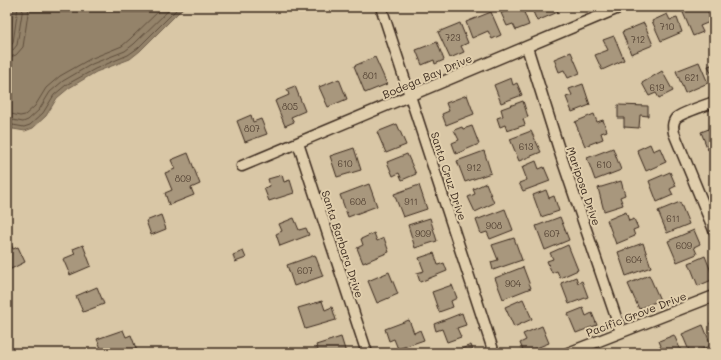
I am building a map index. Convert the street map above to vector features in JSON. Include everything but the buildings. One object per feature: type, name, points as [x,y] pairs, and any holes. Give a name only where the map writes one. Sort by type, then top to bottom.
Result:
[{"type":"street","name":"Santa Cruz Drive","points":[[381,7],[494,353]]},
{"type":"street","name":"Bodega Bay Drive","points":[[242,166],[621,7]]},
{"type":"street","name":"Mariposa Drive","points":[[527,47],[562,158],[622,332]]},
{"type":"street","points":[[714,102],[676,118],[672,126],[714,230]]},
{"type":"street","name":"Santa Barbara Drive","points":[[298,143],[367,353]]},
{"type":"street","name":"Pacific Grove Drive","points":[[568,353],[714,296]]},
{"type":"water","points":[[14,7],[184,7],[130,59],[96,72],[69,88],[57,98],[46,116],[33,128],[25,131],[7,128],[7,50]]}]
